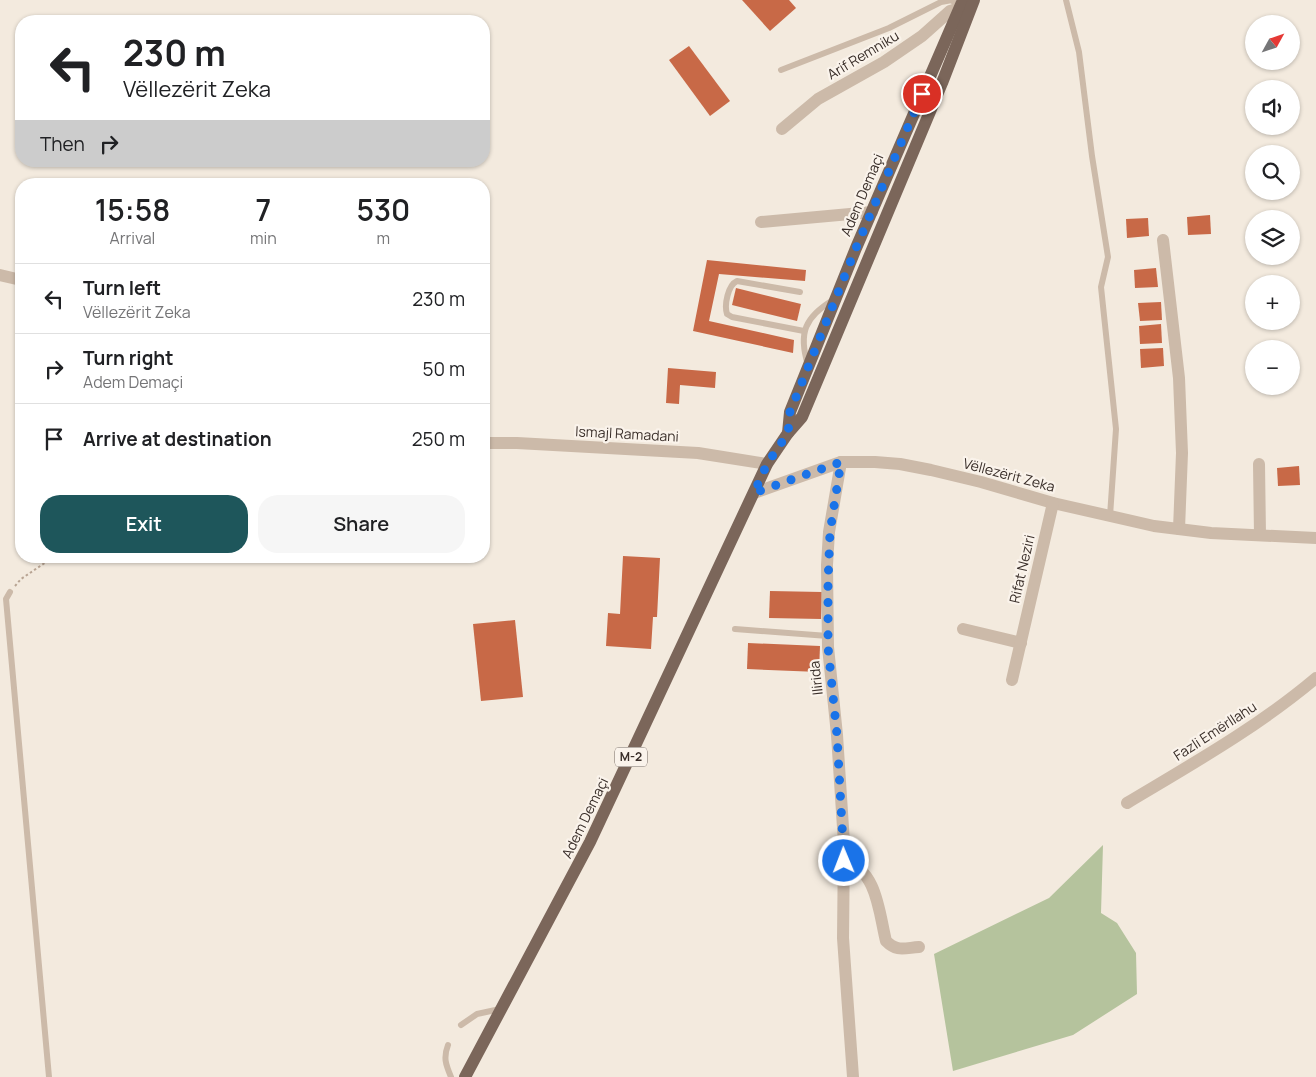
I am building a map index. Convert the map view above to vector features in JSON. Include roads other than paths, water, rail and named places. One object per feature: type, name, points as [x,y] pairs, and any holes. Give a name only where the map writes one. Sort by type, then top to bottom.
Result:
[{"type":"main road","name":"Adem Demaçi","points":[[465,1077],[590,842],[767,464],[788,433],[802,417],[942,83],[974,0]]},
{"type":"main road","name":"Adem Demaçi","points":[[788,433],[790,412],[808,366],[961,4]]},
{"type":"street","name":"Arif Remniku","points":[[782,129],[818,99],[884,62],[922,36],[950,11],[961,4]]},
{"type":"street","points":[[761,222],[872,212]]},
{"type":"street","points":[[1163,240],[1179,378],[1182,453],[1179,529]]},
{"type":"street","points":[[0,275],[15,279]]},
{"type":"street","name":"Ismajl Ramadani","points":[[490,443],[698,453],[767,464]]},
{"type":"street","name":"Vëllezërit Zeka","points":[[754,493],[841,462],[900,464],[924,468],[1053,503],[1154,526],[1211,533],[1316,538]]},
{"type":"street","name":"Ilirida","points":[[841,462],[827,565],[828,636],[837,735],[844,861],[844,938],[854,1077]]},
{"type":"street","points":[[1259,464],[1260,535]]},
{"type":"street","name":"Rifat Neziri","points":[[1012,680],[1053,503]]},
{"type":"street","points":[[963,629],[1021,643]]},
{"type":"street","name":"Fazli Emërllahu","points":[[1127,803],[1214,750],[1287,702],[1316,678]]},
{"type":"street","points":[[844,861],[858,868],[866,875],[872,885],[886,941],[892,948],[918,947]]},
{"type":"lane","points":[[781,70],[889,28],[941,2],[952,0],[961,4]]},
{"type":"lane","points":[[1066,0],[1078,52],[1108,257],[1101,287],[1116,429],[1110,516]]},
{"type":"lane","points":[[800,292],[737,281],[730,287],[726,310],[727,314],[732,318],[804,331]]},
{"type":"lane","points":[[808,366],[803,345],[804,331],[812,316],[836,298]]},
{"type":"lane","points":[[10,592],[6,599],[49,1077]]},
{"type":"lane","points":[[735,629],[828,636]]},
{"type":"lane","points":[[461,1025],[477,1014],[503,1008]]},
{"type":"lane","points":[[448,1045],[444,1055],[451,1077]]}]
